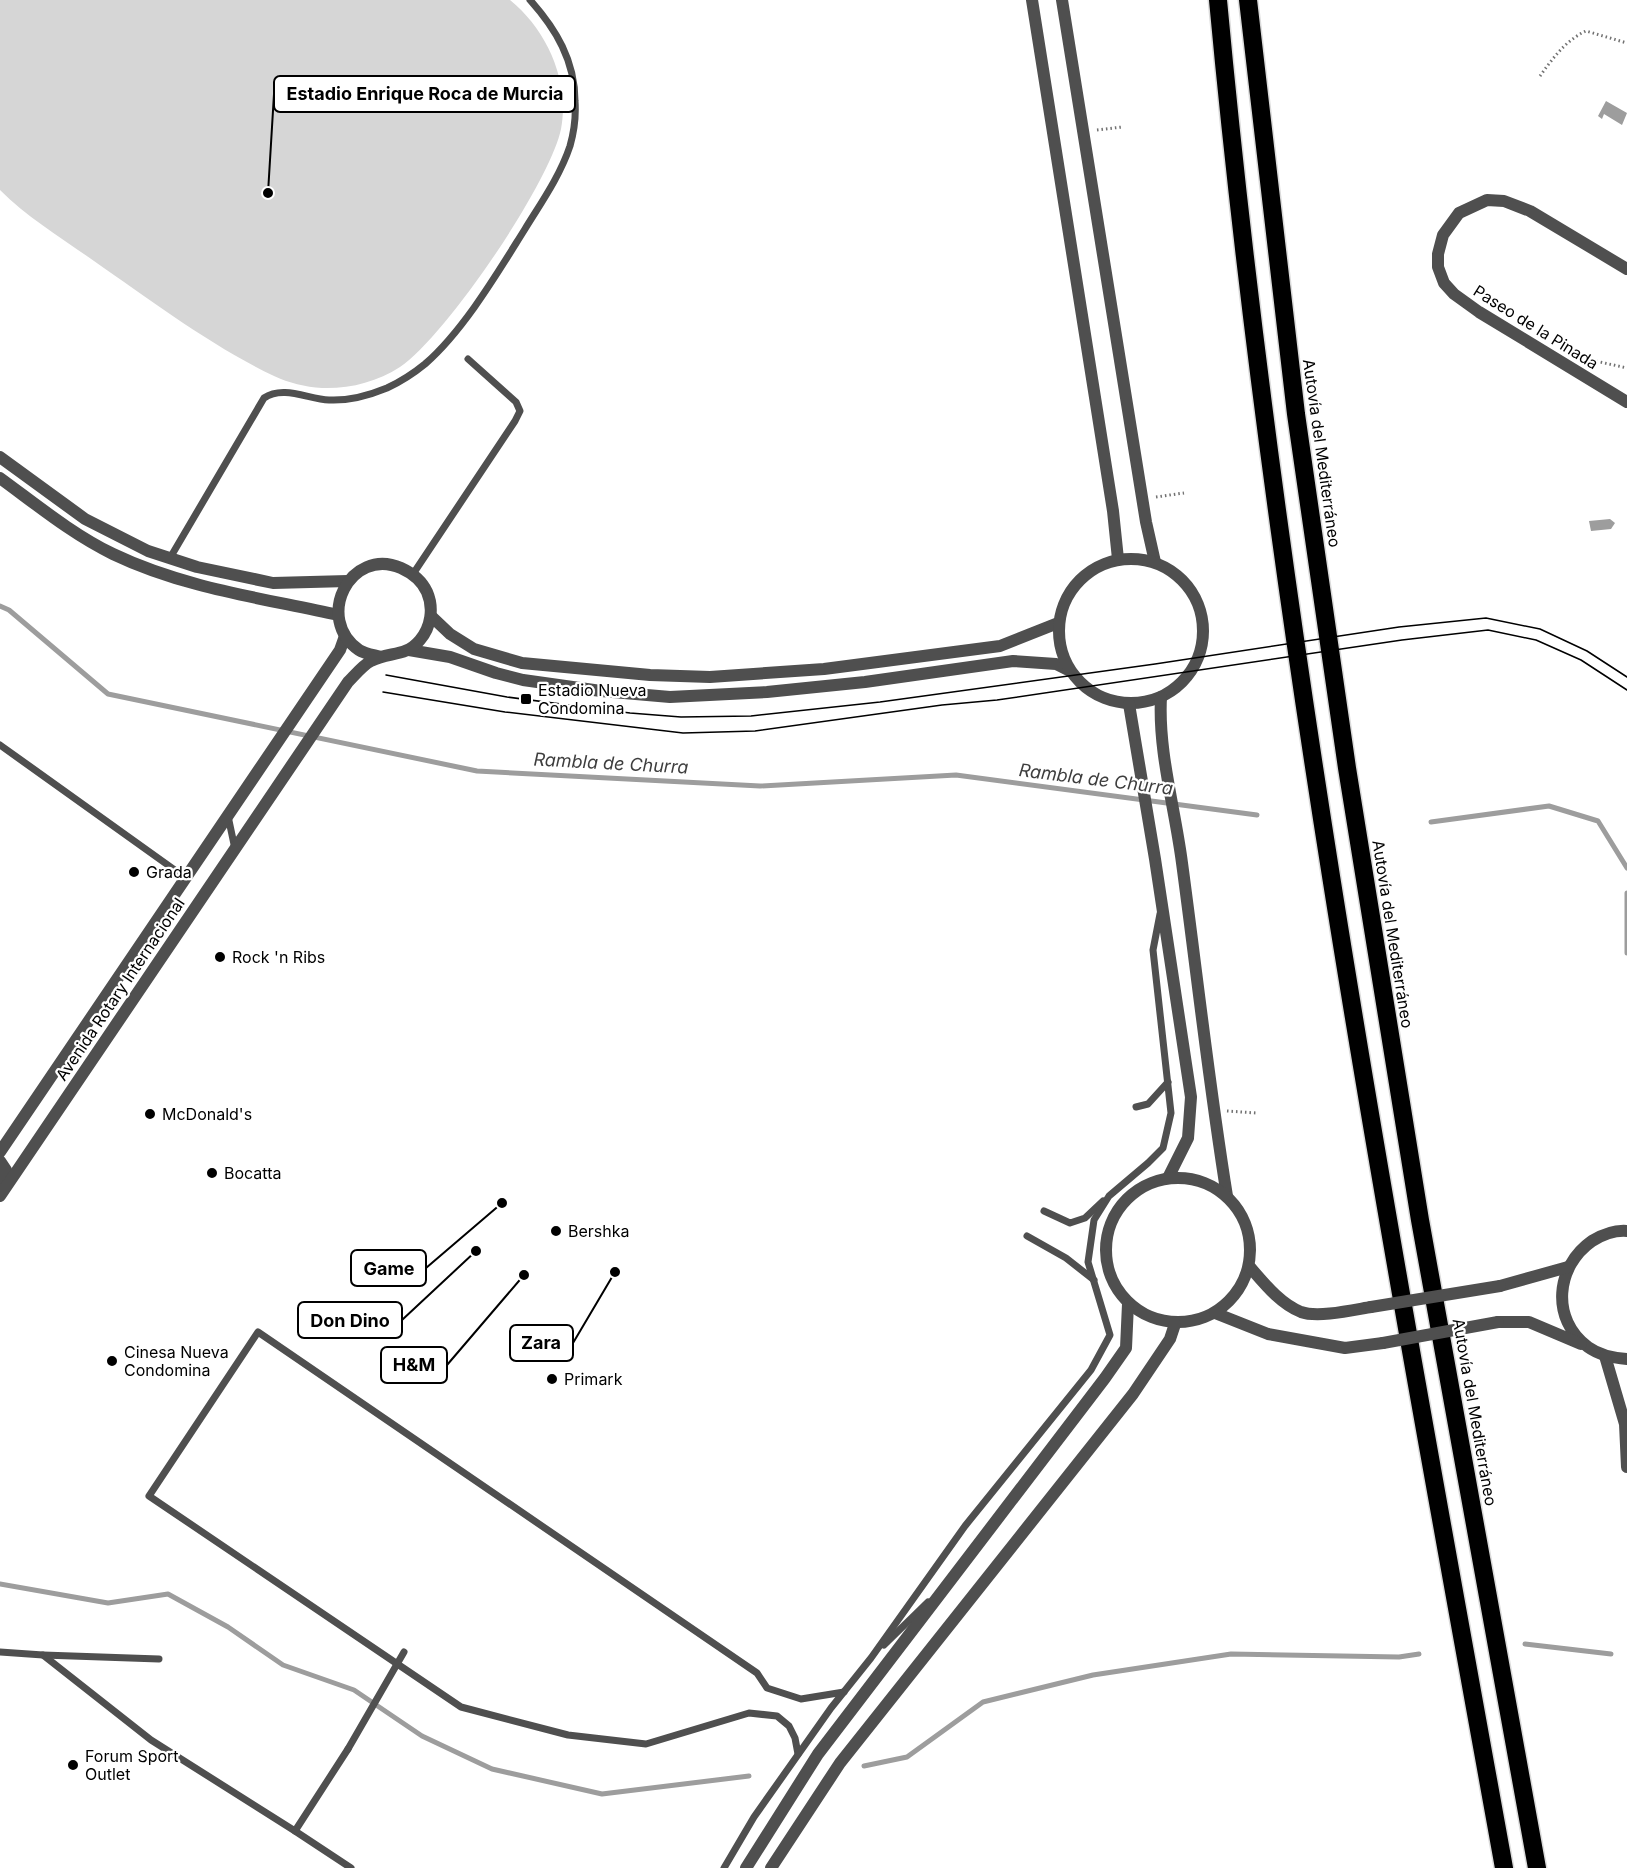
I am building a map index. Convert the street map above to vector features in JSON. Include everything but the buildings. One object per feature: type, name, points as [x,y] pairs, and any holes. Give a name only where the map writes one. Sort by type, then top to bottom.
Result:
[{"type":"highway","points":[[1218,0],[1239,208],[1264,418],[1321,810],[1387,1222],[1504,1868]]},
{"type":"highway","name":"Autovía del Mediterráneo","points":[[1248,0],[1296,414],[1347,768],[1420,1220],[1537,1868]]},
{"type":"street","points":[[1032,0],[1113,511],[1118,559]]},
{"type":"street","points":[[1062,0],[1142,498],[1155,562]]},
{"type":"street","name":"Paseo de la Pinada","points":[[1627,269],[1530,211],[1504,201],[1486,200],[1460,213],[1443,235],[1438,254],[1438,267],[1444,283],[1454,294],[1479,312],[1627,402]]},
{"type":"street","points":[[0,457],[85,519],[148,551],[196,567],[273,583],[348,581]]},
{"type":"street","points":[[0,478],[59,523],[113,554],[143,567],[183,581],[338,615]]},
{"type":"street","points":[[1118,559],[1155,562],[1174,572],[1189,587],[1199,606],[1203,627],[1201,648],[1193,668],[1179,685],[1161,697],[1129,704],[1106,699],[1086,688],[1070,671],[1060,648],[1058,623],[1065,600],[1078,581],[1096,567],[1118,559]]},
{"type":"street","points":[[392,564],[413,574],[427,592],[431,616],[421,639],[409,650],[396,655],[381,657],[360,650],[345,636],[338,615],[340,595],[348,581],[369,566],[392,564]]},
{"type":"street","points":[[431,616],[450,634],[474,649],[522,663],[650,675],[710,677],[824,669],[1000,646],[1058,623]]},
{"type":"street","name":"Avenida Rotary Internacional","points":[[0,1152],[340,650],[345,636]]},
{"type":"street","points":[[409,650],[450,657],[523,680],[601,692],[669,697],[767,692],[1014,661],[1056,664],[1070,671]]},
{"type":"street","name":"Avenida Rotary Internacional","points":[[0,1196],[348,682],[370,661],[381,657]]},
{"type":"street","points":[[1161,697],[1160,725],[1182,861],[1213,1109],[1227,1196]]},
{"type":"street","points":[[1129,704],[1191,1096],[1188,1138],[1168,1178]]},
{"type":"street","points":[[0,1161],[6,1170],[0,1187]]},
{"type":"street","points":[[1168,1178],[1189,1178],[1209,1184],[1227,1196],[1239,1213],[1250,1240],[1249,1266],[1237,1293],[1215,1314],[1196,1322],[1174,1324],[1150,1318],[1128,1304],[1114,1286],[1106,1263],[1105,1240],[1113,1218],[1126,1199],[1145,1185],[1168,1178]]},
{"type":"street","points":[[1588,1347],[1575,1335],[1566,1319],[1562,1302],[1562,1284],[1568,1268],[1581,1249],[1600,1236],[1627,1231]]},
{"type":"street","points":[[1249,1266],[1273,1293],[1302,1312],[1333,1313],[1500,1286],[1568,1268]]},
{"type":"street","points":[[746,1868],[818,1754],[1093,1395],[1126,1348],[1128,1304]]},
{"type":"street","points":[[1215,1314],[1268,1334],[1345,1347],[1383,1343],[1498,1322],[1528,1322],[1605,1356],[1627,1359]]},
{"type":"street","points":[[771,1868],[840,1763],[1133,1394],[1170,1339],[1174,1324]]},
{"type":"street","points":[[1605,1356],[1625,1424],[1627,1467]]},
{"type":"lane","points":[[170,558],[264,398],[273,392],[284,392],[331,400],[348,399],[386,388],[407,377],[426,363],[447,341],[506,259],[547,194],[571,144],[576,103],[573,74],[566,54],[555,32],[530,0]]},
{"type":"lane","points":[[413,574],[520,411],[516,402],[468,359]]},
{"type":"lane","points":[[0,745],[186,878]]},
{"type":"lane","points":[[228,816],[235,849]]},
{"type":"lane","points":[[1044,1210],[1070,1223],[1085,1218],[1163,1148],[1171,1113],[1153,950],[1161,908]]},
{"type":"lane","points":[[1136,1107],[1148,1104],[1168,1082]]},
{"type":"lane","points":[[724,1868],[754,1817],[798,1754],[871,1658],[965,1526],[1091,1370],[1110,1335],[1088,1262],[1094,1220],[1109,1196]]},
{"type":"lane","points":[[1027,1236],[1066,1258],[1094,1280]]},
{"type":"lane","points":[[798,1754],[795,1738],[789,1726],[777,1716],[749,1713],[646,1744],[568,1735],[461,1707],[149,1496],[258,1332],[757,1673],[767,1688],[801,1699],[844,1692]]},
{"type":"lane","points":[[871,1658],[951,1579]]},
{"type":"lane","points":[[0,1652],[159,1659]]},
{"type":"lane","points":[[295,1831],[348,1749],[404,1652]]},
{"type":"lane","points":[[43,1655],[151,1740],[351,1868]]},
{"type":"path","points":[[1540,76],[1556,54],[1575,36],[1586,31],[1627,43]]},
{"type":"path","points":[[1083,132],[1122,128]]},
{"type":"path","points":[[1580,373],[1591,360],[1627,368]]},
{"type":"path","points":[[1142,498],[1184,493]]},
{"type":"path","points":[[1213,1109],[1256,1113]]},
{"type":"shaded area","points":[[0,0],[510,0],[535,26],[553,58],[562,93],[561,129],[538,185],[494,257],[443,324],[420,350],[400,367],[362,384],[332,388],[297,384],[251,364],[182,322],[46,228],[0,190]]},
{"type":"shaded area","points":[[1606,101],[1627,113],[1622,125],[1604,114],[1602,119],[1598,116]]},
{"type":"shaded area","points":[[1610,519],[1615,523],[1611,529],[1591,531],[1589,521]]},
{"type":"waterway","name":"Rambla de Churra","points":[[0,606],[9,610],[108,694],[477,771],[760,786],[956,775],[1257,815]]},
{"type":"waterway","name":"Rambla de Churra","points":[[1431,822],[1549,806],[1598,821],[1627,868]]},
{"type":"waterway","name":"Rambla de Churra","points":[[1627,893],[1627,953]]},
{"type":"waterway","points":[[0,1584],[108,1603],[168,1594],[228,1627],[283,1665],[354,1690],[422,1736],[492,1769],[602,1794],[749,1776]]},
{"type":"waterway","points":[[1525,1644],[1611,1654]]},
{"type":"waterway","points":[[864,1766],[907,1757],[983,1702],[1093,1675],[1231,1654],[1399,1657],[1419,1654]]},
{"type":"tram line","points":[[386,675],[507,697],[630,713],[681,717],[751,716],[880,702],[1399,627],[1486,618],[1540,629],[1587,651],[1627,677]]},
{"type":"tram line","points":[[383,692],[505,712],[683,733],[755,731],[942,705],[997,700],[1402,640],[1488,630],[1536,640],[1581,660],[1627,690]]},
{"type":"place","name":"Estadio Enrique Roca de Murcia","points":[[268,193]]},
{"type":"place","name":"Estadio Nueva Condomina","points":[[526,699]]},
{"type":"place","name":"Grada","points":[[134,872]]},
{"type":"place","name":"Rock 'n Ribs","points":[[220,957]]},
{"type":"place","name":"McDonald's","points":[[150,1114]]},
{"type":"place","name":"Bocatta","points":[[212,1173]]},
{"type":"place","name":"Game","points":[[502,1203]]},
{"type":"place","name":"Bershka","points":[[556,1231]]},
{"type":"place","name":"Don Dino","points":[[476,1251]]},
{"type":"place","name":"Zara","points":[[615,1272]]},
{"type":"place","name":"H&M","points":[[524,1275]]},
{"type":"place","name":"Cinesa Nueva Condomina","points":[[112,1361]]},
{"type":"place","name":"Primark","points":[[552,1379]]},
{"type":"place","name":"Forum Sport Outlet","points":[[73,1765]]}]
